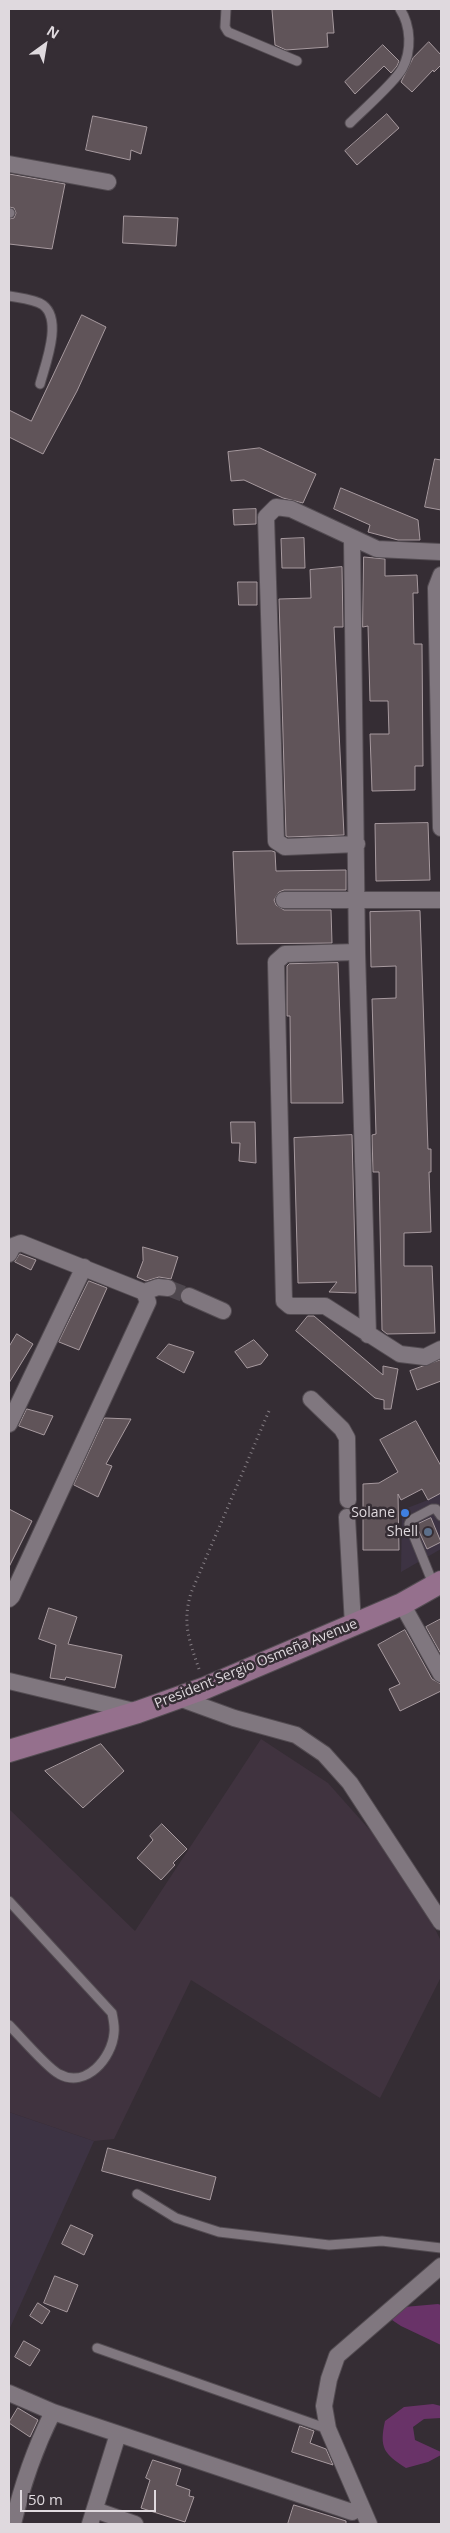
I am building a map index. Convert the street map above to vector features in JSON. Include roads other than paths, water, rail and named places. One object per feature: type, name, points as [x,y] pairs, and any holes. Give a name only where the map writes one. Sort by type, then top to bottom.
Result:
[{"type":"main road","name":"President Sergio Osmeña Avenue","points":[[9,1751],[138,1712],[205,1688],[402,1604],[438,1584]]},
{"type":"street","points":[[9,164],[108,182]]},
{"type":"street","points":[[357,844],[285,847],[276,841],[266,517],[276,507],[291,509],[377,549],[441,552]]},
{"type":"street","points":[[352,539],[358,899],[357,952],[368,1335]]},
{"type":"street","points":[[441,575],[436,588],[441,828]]},
{"type":"street","points":[[284,900],[441,900]]},
{"type":"street","points":[[357,952],[286,954],[276,962],[284,1301],[290,1306],[325,1306],[400,1354],[425,1357],[441,1349]]},
{"type":"street","points":[[9,1254],[13,1246],[21,1243],[144,1292],[158,1287],[168,1288]]},
{"type":"street","points":[[9,1424],[84,1267]]},
{"type":"street","points":[[9,1599],[148,1302],[144,1292]]},
{"type":"street","points":[[189,1296],[223,1311]]},
{"type":"street","points":[[311,1399],[342,1429],[347,1438],[348,1500]]},
{"type":"street","points":[[347,1517],[353,1625]]},
{"type":"street","points":[[402,1604],[441,1674]]},
{"type":"street","points":[[9,1681],[138,1712]]},
{"type":"street","points":[[179,1698],[234,1718],[296,1735],[324,1754],[350,1784],[441,1922]]},
{"type":"street","points":[[369,2524],[328,2429],[324,2406],[328,2379],[337,2356],[441,2266]]},
{"type":"street","points":[[9,2393],[53,2412],[352,2512],[361,2506]]},
{"type":"street","points":[[13,2524],[19,2498],[36,2448],[53,2412]]},
{"type":"street","points":[[118,2434],[93,2517],[135,2524]]},
{"type":"lane","points":[[226,9],[225,27],[228,32],[297,61]]},
{"type":"lane","points":[[350,124],[402,70],[409,48],[408,31],[400,9]]},
{"type":"lane","points":[[9,296],[37,302],[44,306],[48,313],[52,337],[40,384]]},
{"type":"lane","points":[[438,1584],[409,1529],[409,1524],[411,1520],[432,1509],[439,1512],[441,1516]]},
{"type":"lane","points":[[9,1901],[112,2013],[114,2032],[110,2051],[95,2071],[78,2079],[59,2074],[9,2025]]},
{"type":"lane","points":[[137,2194],[176,2218],[219,2232],[329,2245],[382,2241],[441,2248]]},
{"type":"lane","points":[[97,2348],[328,2429]]},
{"type":"tunnel","points":[[168,1288],[189,1296]]},
{"type":"place","name":"Solane","points":[[405,1513]]},
{"type":"place","name":"Shell","points":[[428,1532]]}]
